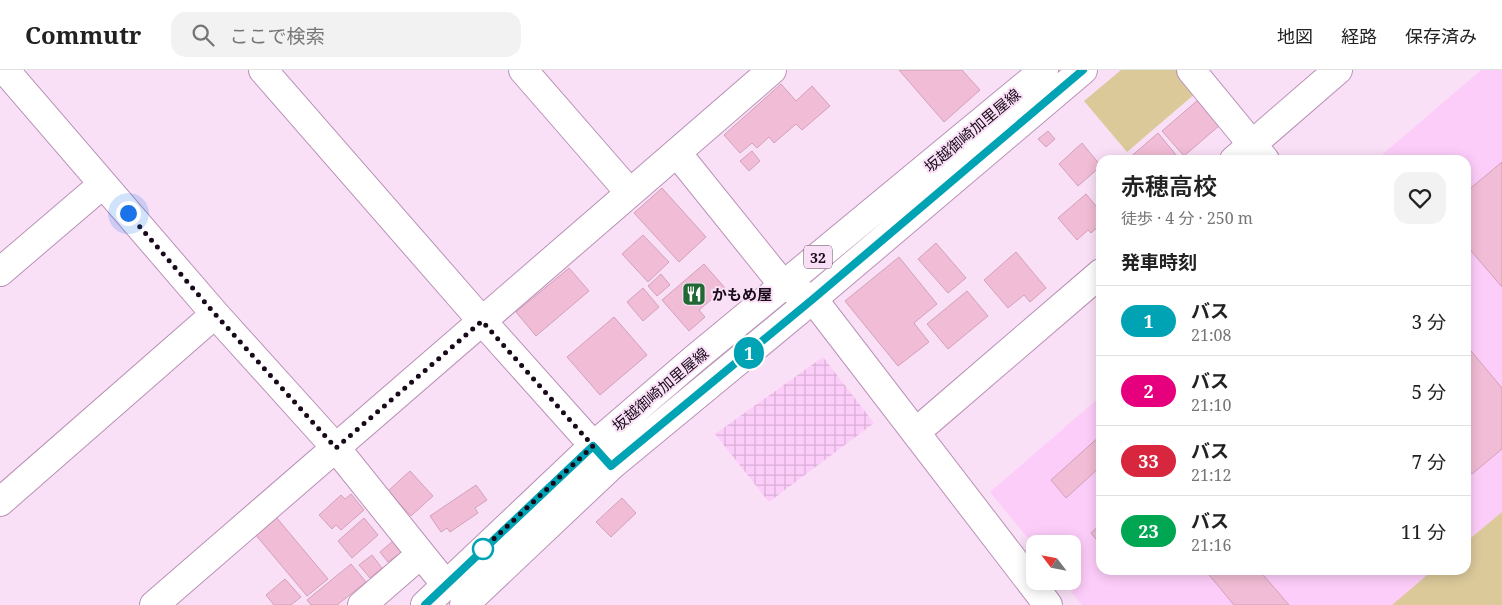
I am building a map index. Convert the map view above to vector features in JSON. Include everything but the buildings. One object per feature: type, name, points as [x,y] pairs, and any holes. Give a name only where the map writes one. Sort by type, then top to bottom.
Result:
[{"type":"street","points":[[6,70],[215,314],[336,448],[446,585]]},
{"type":"street","points":[[263,70],[611,466]]},
{"type":"street","points":[[523,70],[630,193]]},
{"type":"street","points":[[154,605],[772,70]]},
{"type":"street","name":"坂越御崎加里屋線","points":[[425,605],[593,446],[1044,70]]},
{"type":"street","name":"坂越御崎加里屋線","points":[[465,605],[611,466],[813,299],[1083,70]]},
{"type":"street","points":[[1191,70],[1250,155],[1338,70]]},
{"type":"street","points":[[678,153],[784,286],[813,299],[1048,605]]},
{"type":"street","points":[[0,272],[103,184]]},
{"type":"street","points":[[916,432],[1096,277]]},
{"type":"street","points":[[0,502],[215,314]]},
{"type":"street","points":[[362,605],[420,554]]},
{"type":"shaded area","points":[[1121,70],[1179,70],[1197,92],[1127,152],[1084,101]]},
{"type":"shaded area","points":[[1481,70],[1502,70],[1502,605],[1082,605],[1070,590],[1081,590],[1081,535],[1026,536],[990,492],[1096,400],[1096,575],[1471,575],[1471,155],[1382,155]]},
{"type":"shaded area","points":[[823,357],[874,423],[769,502],[715,434]]},
{"type":"shaded area","points":[[1502,512],[1502,605],[1392,605],[1427,575],[1471,575],[1471,538]]},
{"type":"bus line","name":"1","points":[[425,605],[593,446],[611,466],[813,299],[1083,70]]},
{"type":"place","name":"かもめ屋","points":[[694,294]]},
{"type":"route","points":[[128,213],[215,314],[336,448],[482,321],[593,446],[483,549]]}]
